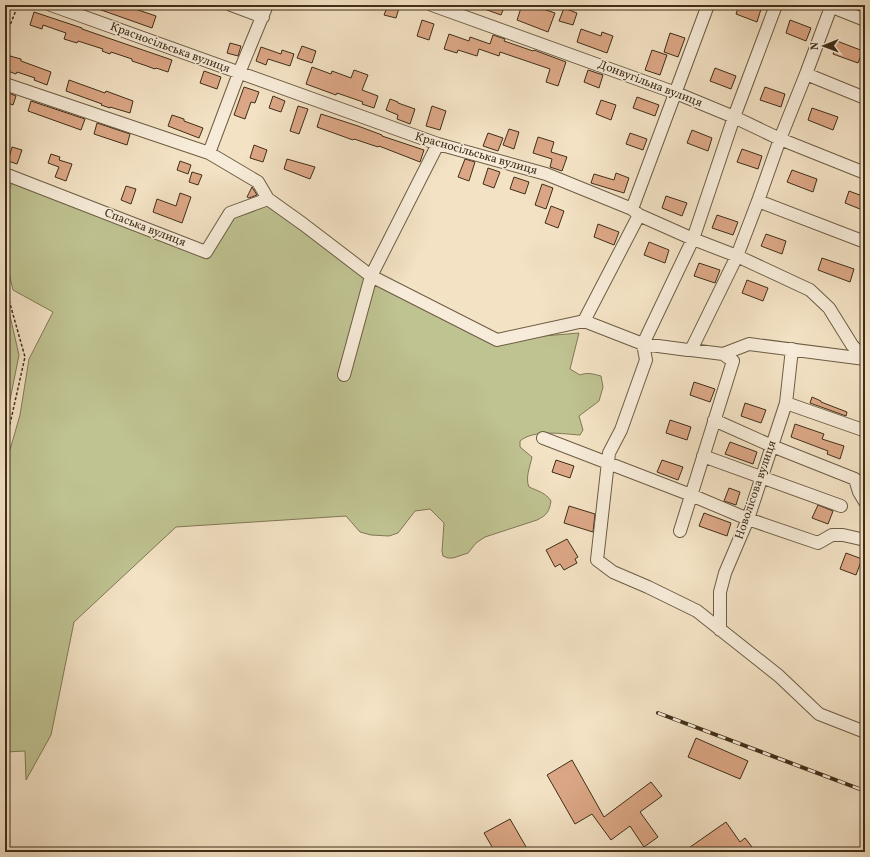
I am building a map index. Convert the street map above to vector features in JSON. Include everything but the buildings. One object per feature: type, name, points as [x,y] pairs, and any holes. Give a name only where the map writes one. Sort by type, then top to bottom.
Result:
[{"type":"street","name":"Красносільська вулиця","points":[[51,5],[438,144],[546,174],[738,256],[810,290],[829,308],[852,345],[865,359]]},
{"type":"street","points":[[231,5],[263,17]]},
{"type":"street","points":[[209,153],[239,73],[267,5]]},
{"type":"street","name":"Донвугільна вулиця","points":[[432,5],[676,93],[734,117],[780,139],[865,173]]},
{"type":"street","points":[[584,321],[636,212],[676,93],[708,5]]},
{"type":"street","points":[[776,5],[734,117],[693,238],[643,344],[646,360],[621,430],[609,453],[597,560],[613,572],[648,587],[697,612],[779,676],[819,714],[865,732]]},
{"type":"street","points":[[691,350],[738,256],[780,139],[806,74],[829,6],[865,20]]},
{"type":"street","points":[[806,74],[865,98]]},
{"type":"street","points":[[5,84],[209,153],[258,182],[268,200],[303,224],[372,276],[497,340],[584,321],[643,344],[723,354],[733,360],[680,531]]},
{"type":"street","points":[[344,375],[372,276],[438,144]]},
{"type":"street","name":"Спаська вулиця","points":[[5,174],[206,252],[230,213],[268,200]]},
{"type":"street","points":[[758,201],[865,242]]},
{"type":"street","points":[[723,354],[749,344],[865,359]]},
{"type":"street","name":"Новолісова вулиця","points":[[720,630],[720,592],[725,573],[748,519],[786,403],[792,349]]},
{"type":"street","points":[[786,403],[865,432]]},
{"type":"street","points":[[714,420],[772,446],[855,479],[859,492],[865,502]]},
{"type":"street","points":[[543,438],[691,495],[748,519],[818,543],[832,535],[843,535],[865,540]]},
{"type":"street","points":[[703,456],[841,506]]},
{"type":"path","points":[[5,38],[18,5]]},
{"type":"path","points":[[5,286],[24,357],[5,446]]},
{"type":"green space","points":[[14,178],[206,252],[230,213],[268,199],[371,276],[497,340],[579,333],[570,369],[580,375],[588,373],[601,376],[603,387],[599,401],[579,416],[583,430],[580,435],[549,433],[533,435],[520,441],[520,447],[532,457],[528,476],[529,487],[544,494],[551,501],[547,513],[537,520],[485,537],[476,543],[468,553],[453,558],[443,556],[444,523],[430,509],[415,511],[398,533],[389,536],[371,535],[360,532],[346,516],[176,527],[74,622],[51,735],[26,780],[25,751],[5,752],[5,467],[20,415],[29,359],[53,312],[13,290],[5,257],[5,199]]},
{"type":"green space","points":[[5,294],[19,355],[5,425]]},
{"type":"railway","points":[[658,713],[865,791]]}]
